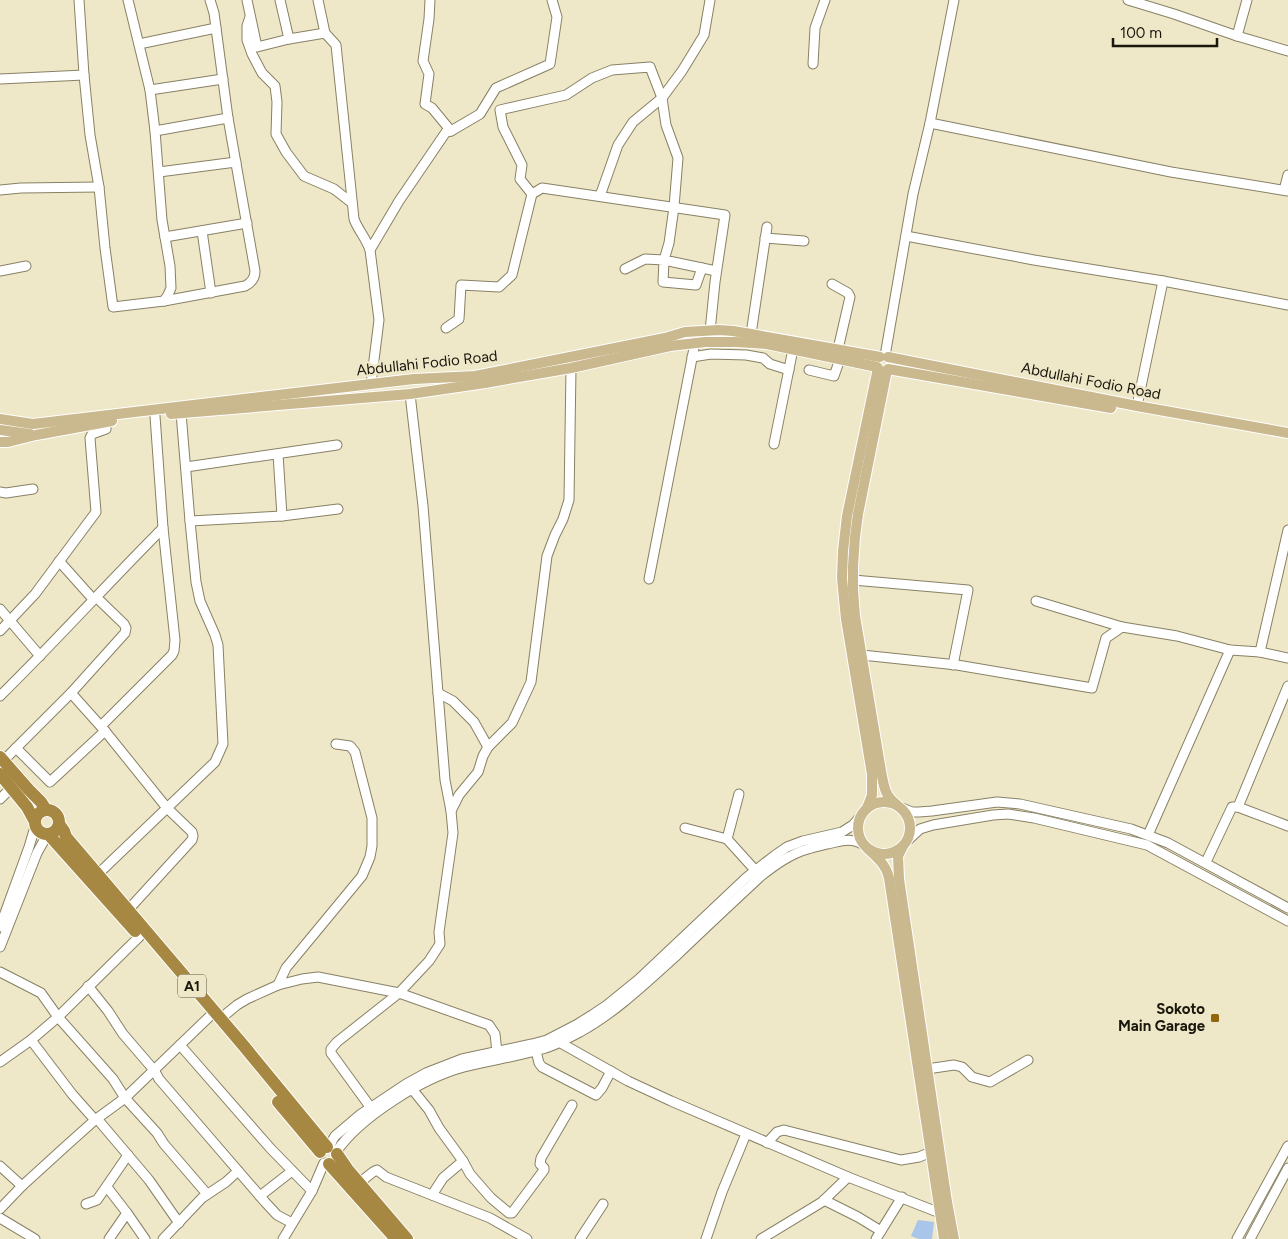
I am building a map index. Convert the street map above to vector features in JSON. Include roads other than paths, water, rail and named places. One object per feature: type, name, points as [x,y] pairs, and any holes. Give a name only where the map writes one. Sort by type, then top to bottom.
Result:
[{"type":"highway","points":[[2,759],[46,810]]},
{"type":"highway","points":[[0,774],[28,808],[35,823],[40,833],[48,835],[56,831],[59,819],[54,812],[46,810],[38,813],[35,823]]},
{"type":"highway","name":"A1","points":[[59,824],[66,837],[128,910],[214,1018],[329,1154],[396,1239]]},
{"type":"highway","name":"A1","points":[[48,835],[214,1018]]},
{"type":"highway","name":"A1","points":[[329,1154],[359,1183],[407,1239]]},
{"type":"main road","name":"Abdullahi Fodio Road","points":[[33,424],[414,379],[475,376],[655,340],[685,332],[726,331],[751,334],[883,363],[1288,438]]},
{"type":"main road","name":"Abdullahi Fodio Road","points":[[36,435],[106,422],[181,413],[410,394],[486,384],[571,368],[670,346],[695,343],[736,342],[766,344],[839,354]]},
{"type":"main road","name":"Abdullahi Fodio Road","points":[[883,363],[1288,433]]},
{"type":"main road","points":[[883,363],[855,537],[853,580],[855,616],[883,782],[890,800],[907,816],[910,824],[909,833],[898,856],[899,879],[954,1239]]},
{"type":"main road","points":[[883,363],[847,516],[843,551],[842,578],[846,619],[872,774],[872,795],[867,808],[860,817],[858,832],[860,839],[866,847],[883,863],[889,878],[945,1239]]},
{"type":"main road","points":[[0,419],[33,424]]},
{"type":"main road","points":[[11,432],[33,424]]},
{"type":"main road","points":[[0,430],[36,435]]},
{"type":"main road","points":[[0,442],[8,442],[36,435]]},
{"type":"main road","points":[[867,808],[882,802],[890,802],[899,807]]},
{"type":"main road","points":[[866,847],[882,854],[897,850],[904,844]]},
{"type":"street","points":[[79,0],[90,135],[99,187],[104,248],[113,307],[211,293],[245,286],[254,278],[255,271],[228,118],[214,13],[210,0]]},
{"type":"street","points":[[128,0],[150,90],[155,131],[162,220],[170,266],[171,288],[164,301]]},
{"type":"street","points":[[246,0],[257,47],[325,32]]},
{"type":"street","points":[[280,0],[289,39]]},
{"type":"street","points":[[318,0],[325,32],[336,45],[354,219],[370,250],[379,320],[371,384]]},
{"type":"street","points":[[430,0],[424,61],[429,74],[424,104],[432,108],[451,131]]},
{"type":"street","points":[[370,250],[399,201],[446,132],[480,114],[496,88],[550,64],[557,17],[552,0]]},
{"type":"street","points":[[600,196],[618,145],[633,122],[662,98],[682,72],[704,35],[710,0]]},
{"type":"street","points":[[813,64],[815,28],[825,0]]},
{"type":"street","points":[[1128,0],[1288,51]]},
{"type":"street","points":[[1237,36],[1247,0]]},
{"type":"street","points":[[883,363],[912,194],[930,123],[952,2]]},
{"type":"street","points":[[250,17],[247,26],[247,40],[252,54],[262,73],[275,86],[277,102],[276,134],[286,152],[304,176],[334,188],[352,203]]},
{"type":"street","points":[[139,44],[216,28]]},
{"type":"street","points":[[532,194],[520,179],[522,165],[503,127],[500,110],[566,95],[592,78],[612,70],[650,67],[662,98],[666,125],[678,158],[674,207],[669,243],[664,260],[663,282],[696,285],[702,268]]},
{"type":"street","points":[[0,79],[84,75]]},
{"type":"street","points":[[150,90],[222,79]]},
{"type":"street","points":[[155,131],[228,118]]},
{"type":"street","points":[[930,123],[1171,172],[1286,190],[1288,175]]},
{"type":"street","points":[[158,172],[236,162]]},
{"type":"street","points":[[0,190],[99,187]]},
{"type":"street","points":[[446,328],[459,319],[461,285],[499,287],[512,275],[532,194],[542,188],[725,215],[716,271],[710,331]]},
{"type":"street","points":[[165,237],[247,223]]},
{"type":"street","points":[[751,334],[767,227]]},
{"type":"street","points":[[202,231],[211,293]]},
{"type":"street","points":[[906,236],[1034,260],[1163,280],[1288,305]]},
{"type":"street","points":[[765,238],[804,241]]},
{"type":"street","points":[[626,269],[645,258],[716,271]]},
{"type":"street","points":[[0,271],[26,266]]},
{"type":"street","points":[[1138,406],[1163,280]]},
{"type":"street","points":[[809,370],[834,376],[850,297],[848,293],[832,284]]},
{"type":"street","points":[[649,579],[695,343]]},
{"type":"street","points":[[774,444],[793,349]]},
{"type":"street","points":[[692,357],[711,354],[746,355],[763,358],[770,364],[789,370]]},
{"type":"street","points":[[451,811],[460,795],[478,772],[488,748],[512,723],[531,682],[547,556],[569,500],[571,368]]},
{"type":"street","points":[[371,1108],[331,1053],[331,1049],[337,1042],[399,993],[429,961],[440,944],[439,932],[452,833],[451,811],[445,780],[423,506],[410,394]]},
{"type":"street","points":[[97,875],[215,762],[223,744],[218,645],[200,601],[196,582],[181,413]]},
{"type":"street","points":[[16,748],[50,782],[174,651],[175,640],[163,528],[155,416]]},
{"type":"street","points":[[0,631],[30,600],[96,512],[90,438],[92,434],[106,430],[106,422]]},
{"type":"street","points":[[186,467],[337,445]]},
{"type":"street","points":[[278,454],[282,516]]},
{"type":"street","points":[[0,492],[6,493],[33,488]]},
{"type":"street","points":[[190,521],[282,516],[338,509]]},
{"type":"street","points":[[0,696],[163,528]]},
{"type":"street","points":[[1260,652],[1288,530]]},
{"type":"street","points":[[2,759],[16,748],[71,693],[125,633],[126,628],[124,624],[95,598],[59,561]]},
{"type":"street","points":[[853,580],[968,590],[953,665]]},
{"type":"street","points":[[1036,601],[1122,627],[1177,636],[1230,650],[1260,652],[1288,658]]},
{"type":"street","points":[[0,609],[40,656]]},
{"type":"street","points":[[862,655],[953,665],[1092,688],[1106,638],[1122,627]]},
{"type":"street","points":[[1148,835],[1230,650]]},
{"type":"street","points":[[1238,807],[1288,686]]},
{"type":"street","points":[[71,693],[103,728],[167,808],[192,832],[192,840],[128,910]]},
{"type":"street","points":[[438,693],[453,701],[474,722],[488,748]]},
{"type":"street","points":[[278,985],[286,968],[362,876],[370,857],[372,818],[356,752],[350,746],[336,744]]},
{"type":"street","points":[[0,799],[11,788]]},
{"type":"street","points":[[727,839],[738,794]]},
{"type":"street","points":[[899,807],[912,812],[919,812],[997,802],[1020,804],[1122,827],[1168,842],[1288,908]]},
{"type":"street","points":[[1206,862],[1232,807],[1238,807],[1288,826]]},
{"type":"street","points":[[904,844],[920,829],[933,825],[993,815],[1008,814],[1034,818],[1147,845],[1288,921]]},
{"type":"street","points":[[283,1239],[312,1191],[335,1136],[355,1119],[406,1084],[426,1073],[452,1063],[546,1040],[608,1006],[755,870],[787,847],[816,837],[842,832],[853,825],[860,817]]},
{"type":"street","points":[[0,928],[29,846],[35,823]]},
{"type":"street","points":[[685,828],[727,839],[755,870]]},
{"type":"street","points":[[0,946],[37,853],[48,835]]},
{"type":"street","points":[[329,1154],[367,1120],[412,1089],[436,1077],[459,1068],[549,1047],[596,1022],[626,1001],[761,876],[779,863],[806,849],[843,841],[852,840],[866,847]]},
{"type":"street","points":[[0,1062],[31,1040],[58,1017],[140,936]]},
{"type":"street","points":[[0,972],[41,993],[58,1017],[113,1079],[125,1098],[157,1133],[164,1144],[207,1194]]},
{"type":"street","points":[[0,1209],[22,1186],[95,1120],[125,1098],[180,1045],[214,1018],[246,999],[278,985],[302,979],[318,978],[399,993],[489,1025],[495,1034],[497,1052]]},
{"type":"street","points":[[88,986],[123,1034],[154,1070],[158,1079],[260,1196],[277,1214],[292,1223]]},
{"type":"street","points":[[31,1040],[72,1094],[95,1120],[99,1121],[149,1180],[179,1223]]},
{"type":"street","points":[[559,1042],[650,1092],[848,1177],[940,1212]]},
{"type":"street","points":[[180,1045],[271,1149],[312,1191]]},
{"type":"street","points":[[536,1051],[542,1067],[596,1095],[611,1071]]},
{"type":"street","points":[[927,1069],[954,1065],[962,1067],[972,1077],[990,1082],[1028,1060]]},
{"type":"street","points":[[412,1089],[429,1110],[470,1174],[491,1198],[509,1213],[512,1213],[544,1170],[540,1164],[541,1158],[572,1105]]},
{"type":"street","points":[[767,1143],[777,1132],[784,1130],[902,1160],[931,1152]]},
{"type":"street","points":[[706,1239],[722,1192],[746,1134]]},
{"type":"street","points":[[1237,1239],[1288,1146]]},
{"type":"street","points":[[86,1204],[97,1200],[128,1155]]},
{"type":"street","points":[[432,1195],[443,1178],[463,1161]]},
{"type":"street","points":[[0,1166],[22,1186]]},
{"type":"street","points":[[1250,1239],[1288,1168]]},
{"type":"street","points":[[359,1183],[377,1170],[386,1176],[490,1218],[527,1239]]},
{"type":"street","points":[[163,1239],[207,1194],[226,1182],[238,1171]]},
{"type":"street","points":[[260,1196],[292,1171]]},
{"type":"street","points":[[761,1239],[824,1200],[848,1177]]},
{"type":"street","points":[[107,1187],[145,1239]]},
{"type":"street","points":[[824,1200],[858,1217],[879,1235],[902,1197]]},
{"type":"street","points":[[580,1239],[603,1204]]},
{"type":"street","points":[[109,1239],[127,1213]]},
{"type":"street","points":[[0,1219],[28,1239]]},
{"type":"street","points":[[0,1219],[34,1239]]},
{"type":"water","points":[[918,1220],[934,1222],[932,1239],[919,1239],[911,1236]]},
{"type":"place","name":"Sokoto Main Garage","points":[[1215,1018]]}]
